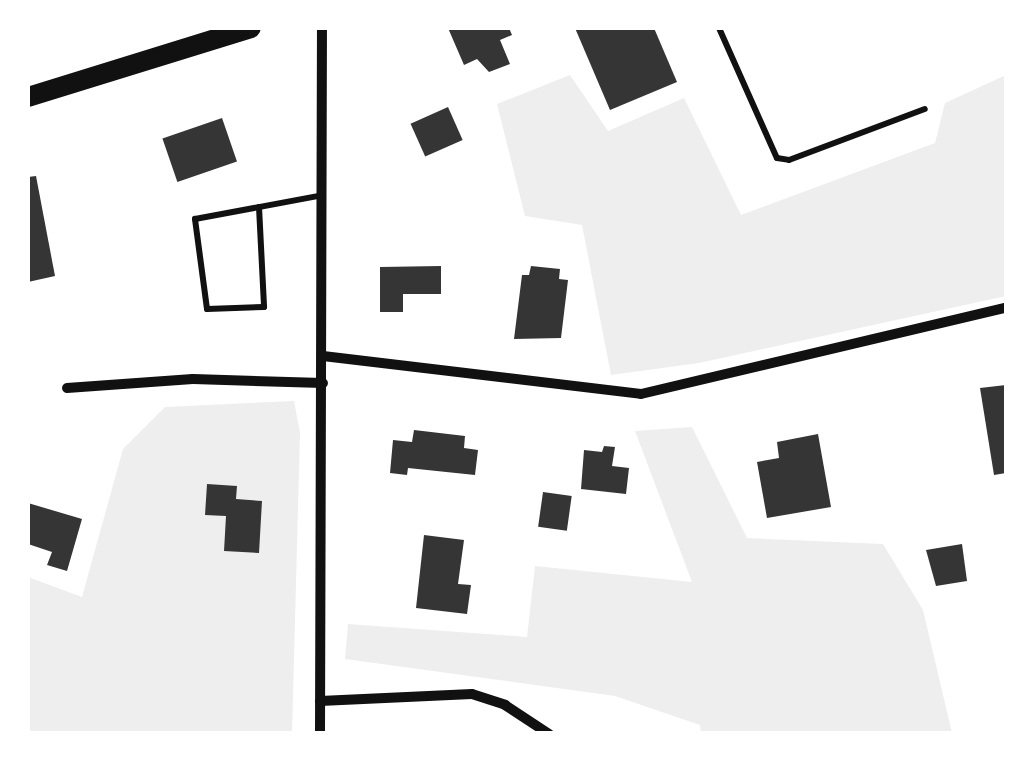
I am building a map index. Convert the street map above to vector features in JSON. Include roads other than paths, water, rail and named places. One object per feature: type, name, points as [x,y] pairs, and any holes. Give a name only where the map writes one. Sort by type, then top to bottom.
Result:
[{"type":"main road","points":[[28,97],[250,28]]},
{"type":"street","points":[[320,734],[322,28]]},
{"type":"street","points":[[323,356],[640,394],[1006,308]]},
{"type":"street","points":[[66,388],[194,380],[323,383]]},
{"type":"street","points":[[320,702],[472,694],[506,705],[549,734]]},
{"type":"lane","points":[[720,28],[777,158],[789,160],[925,109]]},
{"type":"lane","points":[[259,207],[264,307],[207,309],[195,219],[324,194]]}]
